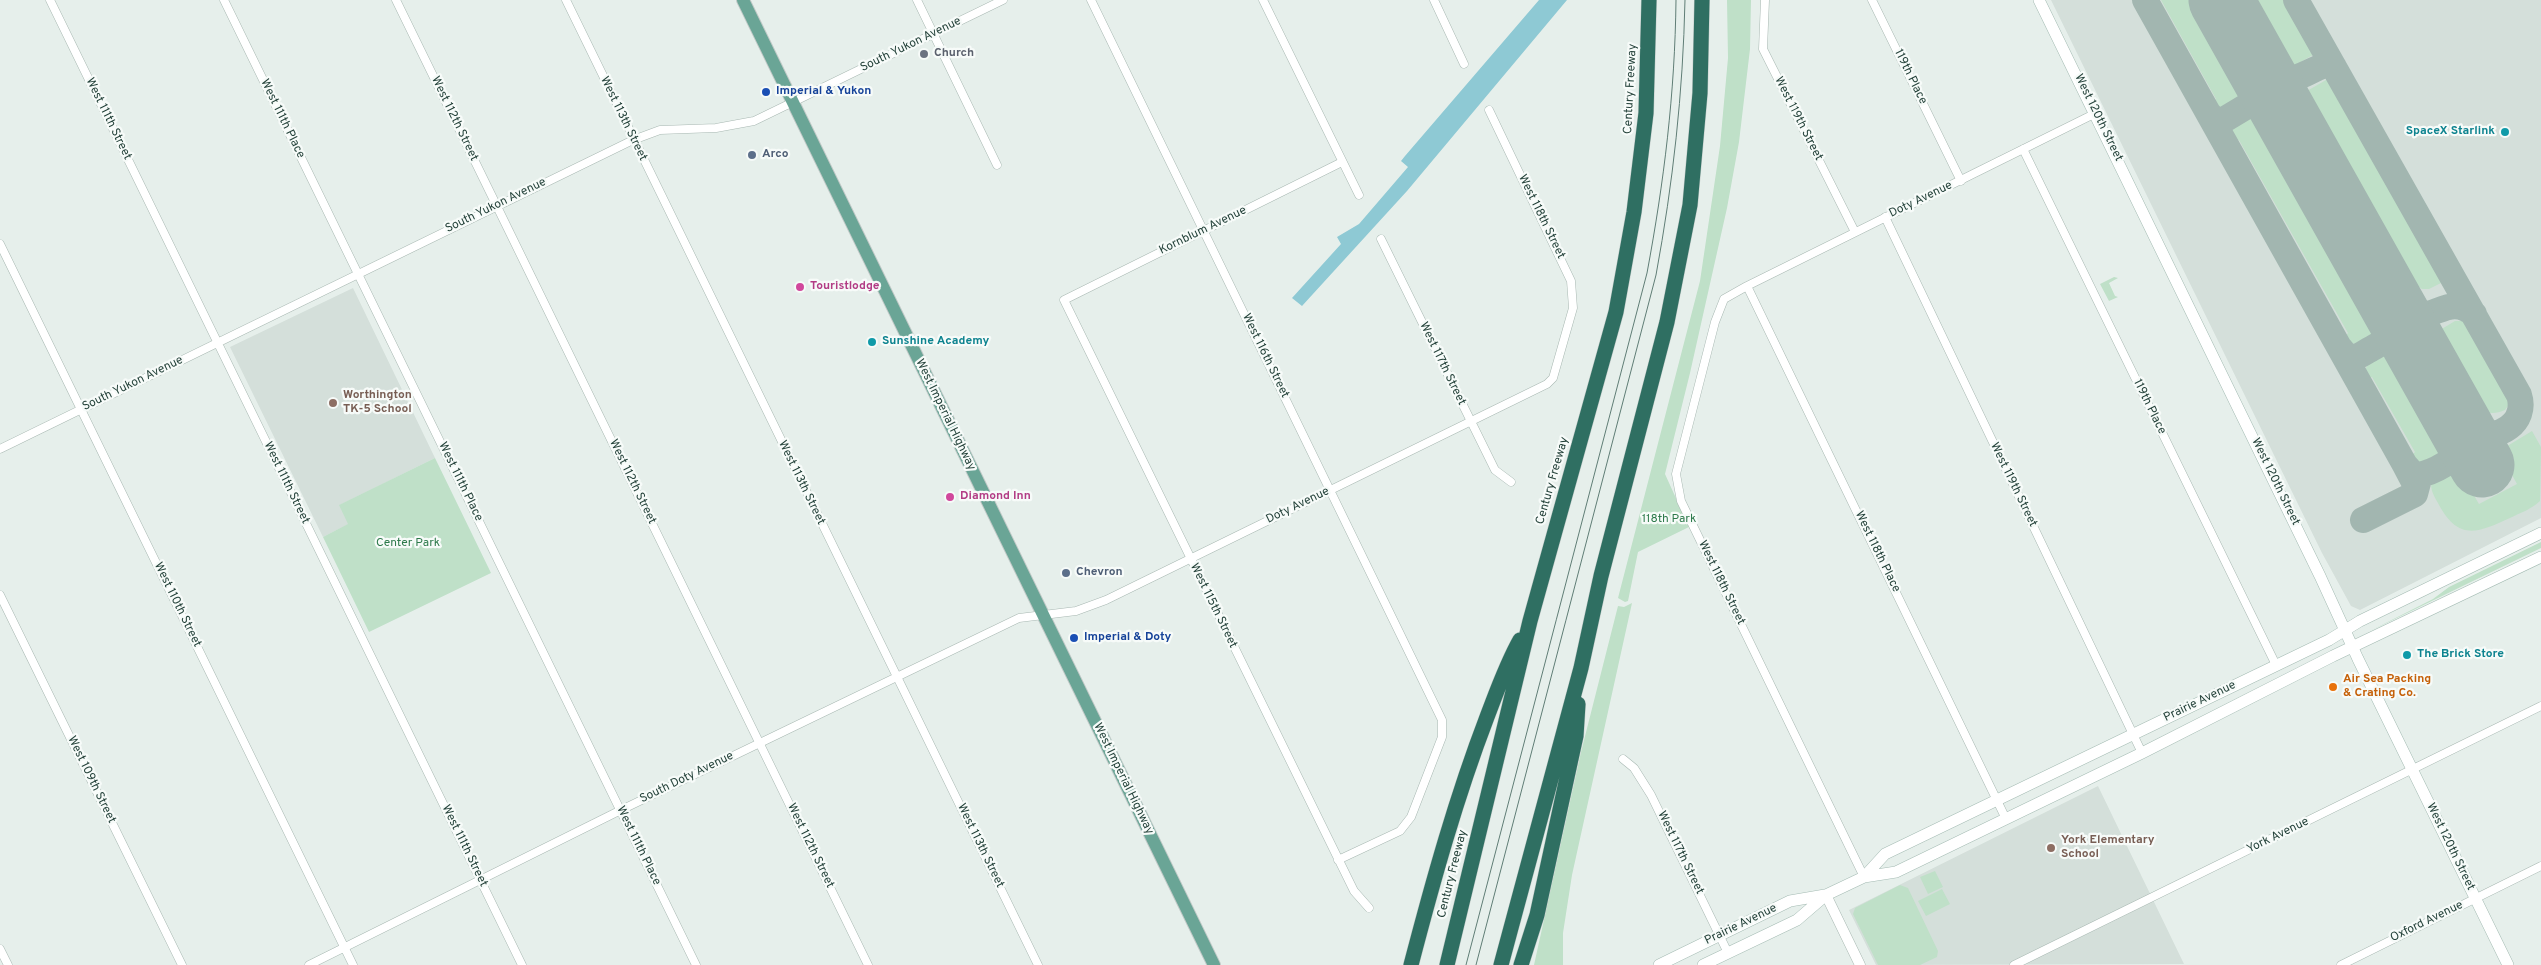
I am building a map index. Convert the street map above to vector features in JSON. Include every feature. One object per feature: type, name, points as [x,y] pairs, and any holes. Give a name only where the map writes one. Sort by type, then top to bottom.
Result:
[{"type":"highway","name":"Century Freeway","points":[[1447,965],[1530,621],[1616,312],[1634,212],[1646,113],[1650,0]]},
{"type":"highway","points":[[1501,965],[1581,668],[1601,576],[1667,322],[1690,205],[1700,93],[1702,0]]},
{"type":"highway","points":[[1411,965],[1439,860],[1471,759],[1510,659],[1530,621]]},
{"type":"highway","points":[[1521,965],[1537,915],[1576,736],[1581,668]]},
{"type":"main road","name":"West Imperial Highway","points":[[743,0],[1214,965]]},
{"type":"main road","name":"West 120th Street","points":[[2039,0],[2096,113],[2412,771],[2508,965]]},
{"type":"main road","name":"Prairie Avenue","points":[[1864,877],[1885,854],[2346,631],[2360,621],[2541,533]]},
{"type":"main road","name":"Prairie Avenue","points":[[1703,965],[1797,920],[1826,895],[1864,877],[1896,872],[2541,556]]},
{"type":"main road","name":"Prairie Avenue","points":[[1659,965],[1790,901],[1826,895]]},
{"type":"street","name":"West 111th Street","points":[[50,0],[522,965]]},
{"type":"street","name":"West 111th Place","points":[[224,0],[696,965]]},
{"type":"street","name":"West 112th Street","points":[[396,0],[868,965]]},
{"type":"street","name":"West 113th Street","points":[[566,0],[1038,965]]},
{"type":"street","points":[[917,0],[997,164]]},
{"type":"street","name":"South Yukon Avenue","points":[[0,450],[633,140],[660,130],[731,126],[754,121],[794,104],[880,59],[1003,0]]},
{"type":"street","name":"West 116th Street","points":[[1091,0],[1442,720],[1442,736],[1411,817],[1406,825],[1391,835],[1338,860]]},
{"type":"street","points":[[1263,0],[1359,195]]},
{"type":"street","points":[[1434,0],[1464,64]]},
{"type":"street","name":"West 119th Street","points":[[1765,0],[1763,50],[1855,232]]},
{"type":"street","name":"119th Place","points":[[1872,0],[1961,181]]},
{"type":"street","name":"West 118th Street","points":[[1490,110],[1571,281],[1573,308],[1553,378],[1547,384]]},
{"type":"street","name":"Doty Avenue","points":[[1747,286],[2096,113]]},
{"type":"street","name":"119th Place","points":[[2023,149],[2276,665]]},
{"type":"street","name":"Kornblum Avenue","points":[[1064,300],[1342,162]]},
{"type":"street","name":"West 119th Street","points":[[1885,217],[2142,753]]},
{"type":"street","name":"West 117th Street","points":[[1381,239],[1495,470],[1511,482]]},
{"type":"street","name":"West 110th Street","points":[[0,244],[353,965]]},
{"type":"street","name":"West 118th Street","points":[[1747,286],[1724,299],[1715,322],[1676,474],[1677,488],[1693,526],[1864,877]]},
{"type":"street","name":"West 118th Place","points":[[1747,286],[2006,819]]},
{"type":"street","name":"West 115th Street","points":[[1064,300],[1338,860],[1354,891],[1369,908]]},
{"type":"street","name":"Doty Avenue","points":[[1044,616],[1076,611],[1106,600],[1547,384]]},
{"type":"street","name":"West 109th Street","points":[[0,594],[182,965]]},
{"type":"street","name":"South Doty Avenue","points":[[309,965],[481,881],[620,810],[1019,618],[1044,616]]},
{"type":"street","name":"York Avenue","points":[[2014,965],[2541,706]]},
{"type":"street","name":"West 117th Street","points":[[1623,759],[1634,768],[1651,795],[1728,953]]},
{"type":"street","name":"Oxford Avenue","points":[[2340,965],[2541,866]]},
{"type":"street","points":[[1826,895],[1860,965]]},
{"type":"street","points":[[0,949],[8,965]]},
{"type":"shaded area","points":[[2051,0],[2541,0],[2541,518],[2360,610],[2351,606],[2322,553]]},
{"type":"shaded area","name":"Worthington TK-5 School","points":[[353,288],[435,458],[340,505],[349,524],[323,537],[230,347]]},
{"type":"shaded area","name":"York Elementary School","points":[[2098,786],[2184,964],[1876,965],[1849,910]]},
{"type":"green space","name":"118th Park","points":[[1727,0],[1751,0],[1750,49],[1739,142],[1727,208],[1665,474],[1689,527],[1638,552],[1628,601],[1625,602],[1618,598],[1700,281],[1720,146],[1728,58]]},
{"type":"green space","points":[[2161,0],[2191,0],[2241,91],[2246,89],[2246,94],[2241,102],[2227,109],[2217,107],[2213,101],[2216,99]]},
{"type":"green space","points":[[2253,0],[2286,0],[2314,50],[2313,55],[2295,65],[2289,64]]},
{"type":"green space","points":[[2326,80],[2333,83],[2442,277],[2441,283],[2429,289],[2422,289],[2411,281],[2306,95],[2307,91]]},
{"type":"green space","points":[[2257,115],[2263,119],[2258,123],[2372,325],[2378,323],[2379,330],[2374,336],[2363,343],[2351,343],[2346,336],[2348,333],[2239,140],[2236,141],[2232,130],[2237,124]]},
{"type":"green space","points":[[2114,277],[2118,278],[2109,283],[2115,296],[2118,297],[2109,301],[2100,284]]},
{"type":"green space","points":[[2455,321],[2464,321],[2468,324],[2508,394],[2510,403],[2505,410],[2495,413],[2482,411],[2471,401],[2477,398],[2444,340],[2439,342],[2437,338],[2440,330]]},
{"type":"green space","points":[[2384,352],[2390,352],[2396,357],[2392,360],[2439,444],[2445,442],[2446,445],[2441,456],[2432,463],[2421,463],[2412,455],[2415,452],[2372,377],[2369,378],[2365,371],[2369,360]]},
{"type":"green space","points":[[2532,431],[2541,447],[2540,501],[2522,513],[2478,530],[2462,529],[2446,517],[2434,496],[2431,487],[2432,480],[2450,469],[2459,470],[2479,504],[2517,484],[2499,451]]},
{"type":"green space","name":"Center Park","points":[[435,458],[491,573],[369,632],[323,537],[348,524],[339,505]]},
{"type":"green space","points":[[2541,542],[2541,548],[2370,631],[2433,599],[2449,587]]},
{"type":"green space","points":[[1632,603],[1572,875],[1563,933],[1563,965],[1534,965],[1581,752],[1618,606],[1624,607]]},
{"type":"green space","points":[[1935,871],[1943,887],[1928,894],[1920,877]]},
{"type":"green space","points":[[1900,885],[1908,888],[1938,951],[1937,957],[1920,965],[1878,965],[1853,914],[1855,908]]},
{"type":"green space","points":[[1942,889],[1950,904],[1926,916],[1918,901]]},
{"type":"water","points":[[1539,0],[1567,0],[1407,191],[1302,306],[1292,298],[1341,244],[1337,237],[1359,224],[1408,167],[1401,161]]},
{"type":"taxiway","points":[[2145,0],[2405,465],[2416,486],[2415,494]]},
{"type":"taxiway","points":[[2296,0],[2519,395],[2521,405],[2519,414],[2515,421],[2501,432],[2492,434],[2473,432],[2455,417],[2463,441],[2461,450],[2457,455],[2438,468],[2418,475],[2413,474],[2405,465]]},
{"type":"taxiway","points":[[2209,114],[2215,120],[2222,121],[2252,103],[2260,86],[2257,63],[2267,72],[2284,79],[2298,77],[2325,65],[2334,67]]},
{"type":"taxiway","points":[[2340,348],[2345,354],[2353,358],[2390,336],[2395,327],[2392,304],[2405,312],[2417,315],[2454,306],[2474,314]]},
{"type":"taxiway","points":[[2363,520],[2415,494],[2419,479]]},
{"type":"runway","points":[[2221,0],[2482,465]]},
{"type":"tram line","points":[[1466,965],[1647,273],[1668,137],[1676,0]]},
{"type":"tram line","points":[[1476,965],[1656,275],[1676,138],[1685,0]]},
{"type":"place","name":"Church","points":[[924,54]]},
{"type":"place","name":"Imperial & Yukon","points":[[766,92]]},
{"type":"place","name":"SpaceX Starlink","points":[[2505,132]]},
{"type":"place","name":"Arco","points":[[752,155]]},
{"type":"place","name":"Touristlodge","points":[[800,287]]},
{"type":"place","name":"Sunshine Academy","points":[[872,342]]},
{"type":"place","name":"Worthington TK-5 School","points":[[333,403]]},
{"type":"place","name":"Diamond Inn","points":[[950,497]]},
{"type":"place","name":"Chevron","points":[[1066,573]]},
{"type":"place","name":"Imperial & Doty","points":[[1074,638]]},
{"type":"place","name":"The Brick Store","points":[[2407,655]]},
{"type":"place","name":"Air Sea Packing & Crating Co.","points":[[2333,687]]},
{"type":"place","name":"York Elementary School","points":[[2051,848]]}]
